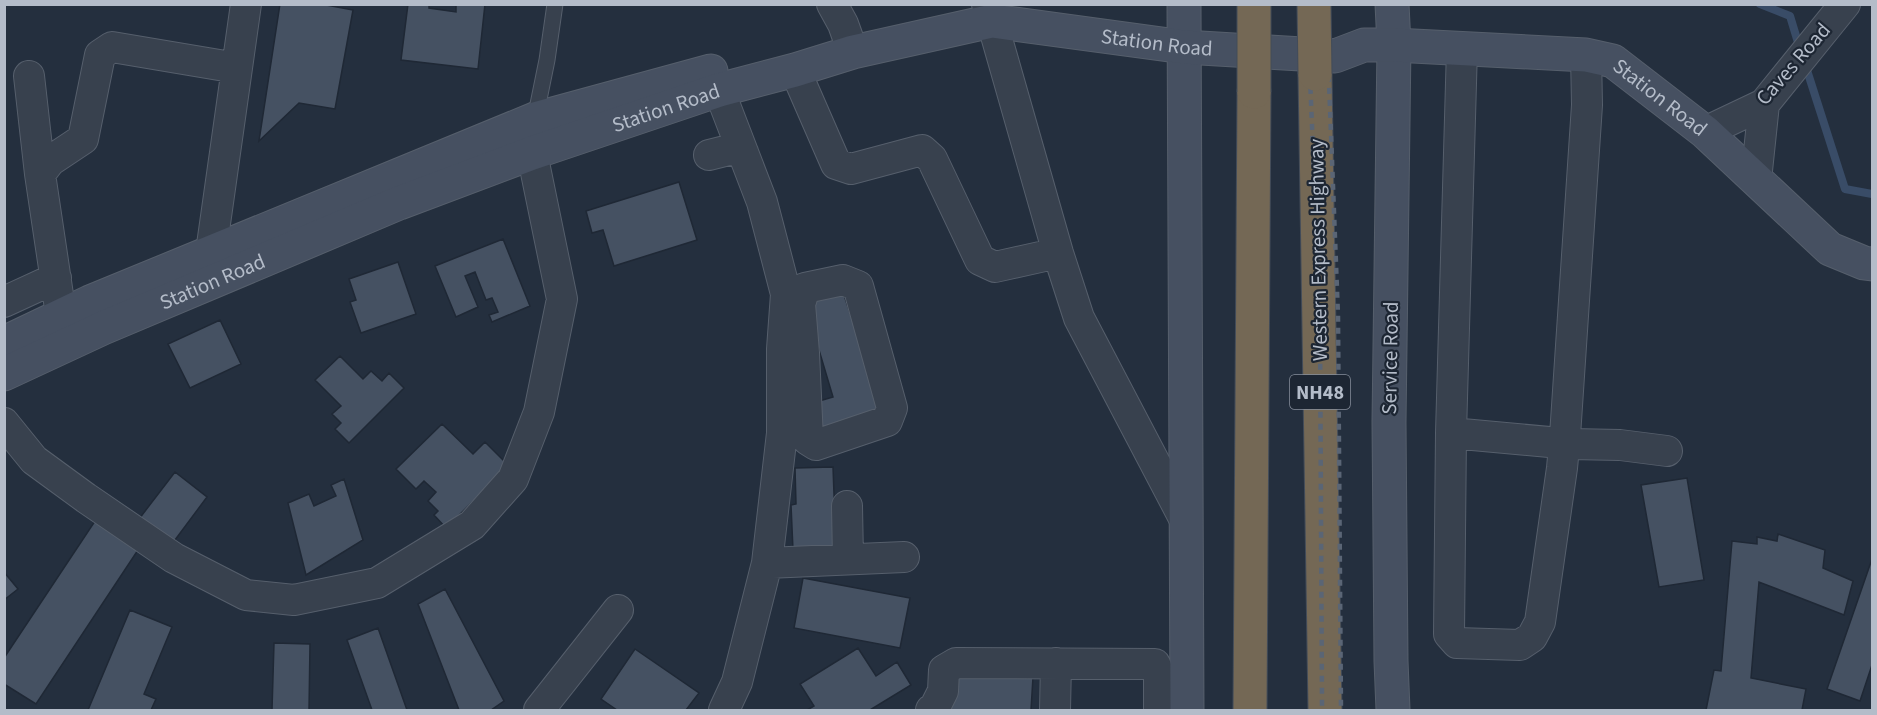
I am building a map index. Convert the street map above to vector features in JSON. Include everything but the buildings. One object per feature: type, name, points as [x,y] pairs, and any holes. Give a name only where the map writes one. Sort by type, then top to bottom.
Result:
[{"type":"highway","points":[[1250,711],[1254,4]]},
{"type":"highway","name":"Western Express Highway","points":[[1314,4],[1325,711]]},
{"type":"street","points":[[211,252],[246,4]]},
{"type":"street","points":[[832,4],[850,43]]},
{"type":"street","name":"Station Road","points":[[1021,4],[1184,27]]},
{"type":"street","name":"Service Road","points":[[1392,4],[1379,45],[1389,422],[1393,711]]},
{"type":"street","name":"Caves Road","points":[[1705,132],[1764,104],[1845,4]]},
{"type":"street","points":[[981,10],[1078,318],[1187,524]]},
{"type":"street","name":"Station Road","points":[[4,343],[61,315],[536,119],[715,80],[981,10],[1184,27],[1338,32],[1379,45],[1586,55],[1613,61],[1705,132],[1830,249],[1872,264]]},
{"type":"street","points":[[1184,27],[1187,711]]},
{"type":"street","name":"Station Road","points":[[4,374],[103,328],[377,212],[715,80],[795,70],[850,43]]},
{"type":"street","points":[[40,174],[50,161],[84,139],[100,55],[112,48],[237,68]]},
{"type":"street","points":[[1462,48],[1451,433],[1449,634],[1457,643],[1520,645],[1532,637],[1540,622],[1564,444],[1587,105],[1586,55]]},
{"type":"street","points":[[795,70],[837,164],[850,169],[922,150],[932,159],[980,260],[995,267],[1058,253]]},
{"type":"street","points":[[29,76],[40,174],[61,315]]},
{"type":"street","points":[[701,711],[716,693],[726,706],[737,682],[767,563],[793,351],[800,304],[805,288],[843,280],[858,286],[892,408],[887,421],[816,445],[808,440],[793,351],[786,294],[762,202],[715,80]]},
{"type":"street","points":[[1756,180],[1764,104]]},
{"type":"street","points":[[4,423],[34,460],[86,498],[174,558],[246,595],[294,600],[377,584],[472,525],[513,479],[539,412],[562,299],[532,153],[536,119]]},
{"type":"street","points":[[709,155],[729,150],[743,152]]},
{"type":"street","points":[[4,302],[56,278]]},
{"type":"street","points":[[1451,433],[1564,444],[1620,445],[1667,451]]},
{"type":"street","points":[[847,506],[848,559]]},
{"type":"street","points":[[767,563],[904,557]]},
{"type":"street","points":[[539,711],[618,610]]},
{"type":"street","points":[[931,711],[943,691],[944,670],[956,663],[1155,664],[1159,674],[1159,711]]},
{"type":"street","points":[[1055,711],[1056,663]]},
{"type":"lane","points":[[536,119],[555,4]]},
{"type":"waterway","points":[[1760,4],[1790,16],[1800,49]]},
{"type":"waterway","points":[[1805,64],[1845,189],[1872,194]]},
{"type":"railway","points":[[1307,4],[1320,320],[1322,710]]},
{"type":"railway","points":[[1326,4],[1338,315],[1341,710]]}]
